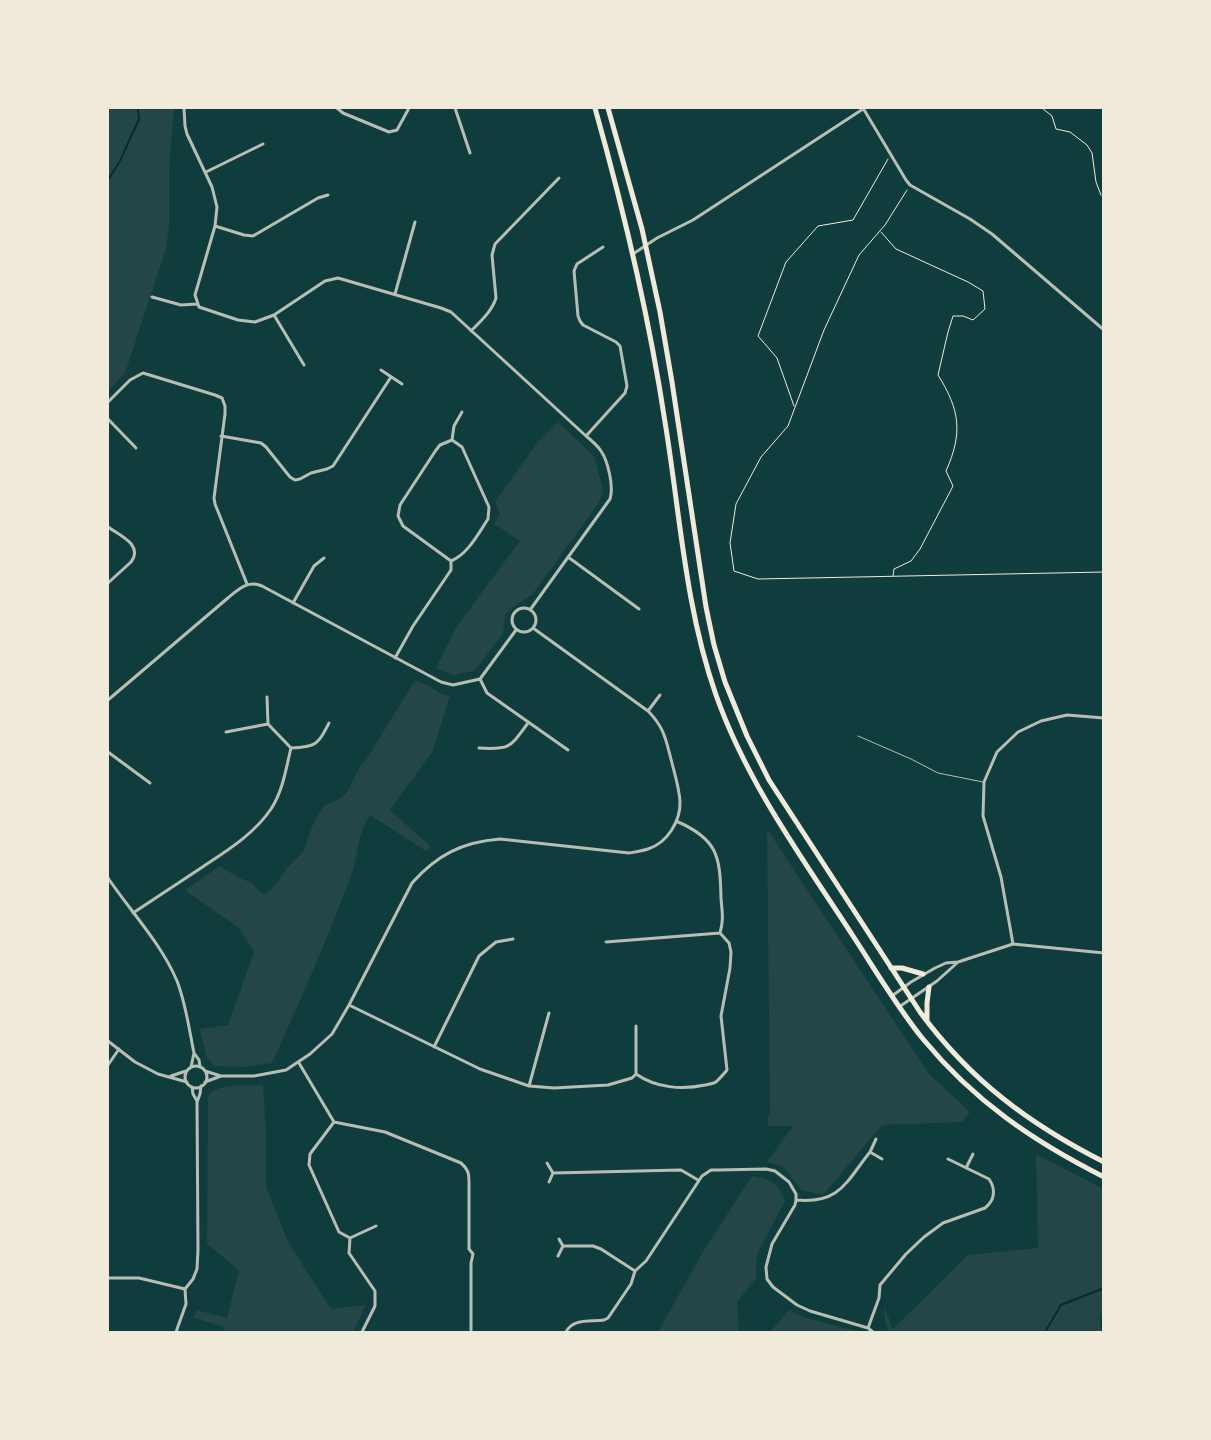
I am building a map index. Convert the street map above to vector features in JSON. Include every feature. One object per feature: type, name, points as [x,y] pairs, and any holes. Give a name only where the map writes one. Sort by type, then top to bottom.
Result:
[{"type":"highway","points":[[595,108],[633,254],[659,384],[694,616],[716,696],[738,750],[764,799],[892,996],[940,1058],[989,1106],[1035,1139],[1104,1177]]},
{"type":"highway","points":[[608,108],[645,246],[666,348],[706,607],[714,645],[725,682],[747,736],[769,780],[927,1021],[962,1061],[996,1094],[1055,1136],[1104,1162]]},
{"type":"highway","points":[[892,968],[902,968],[923,974]]},
{"type":"highway","points":[[927,1021],[929,987]]},
{"type":"street","points":[[184,108],[187,134],[206,172],[217,202],[215,226],[195,295],[197,304]]},
{"type":"street","points":[[337,108],[343,113],[388,132],[397,130],[408,108]]},
{"type":"street","points":[[455,108],[470,153]]},
{"type":"street","points":[[633,254],[693,220],[863,108],[910,186],[970,219],[992,234],[1104,330]]},
{"type":"street","points":[[206,172],[263,144]]},
{"type":"street","points":[[471,331],[491,310],[496,298],[492,255],[495,244],[559,178]]},
{"type":"street","points":[[215,226],[253,236],[318,198],[328,195]]},
{"type":"street","points":[[395,294],[415,222]]},
{"type":"street","points":[[586,436],[625,394],[627,386],[620,346],[616,342],[583,325],[578,316],[574,271],[577,264],[603,248]]},
{"type":"street","points":[[152,297],[181,305],[197,304],[205,310],[248,322],[262,320],[274,314],[325,281],[332,278],[345,278],[451,312],[601,451],[612,486],[612,494],[604,508],[530,610]]},
{"type":"street","points":[[274,314],[304,365]]},
{"type":"street","points":[[381,370],[402,384]]},
{"type":"street","points":[[108,402],[130,380],[143,373],[222,398],[225,406],[214,498],[247,584]]},
{"type":"street","points":[[221,436],[260,443],[266,447],[294,480],[314,472],[328,470],[333,466],[391,377]]},
{"type":"street","points":[[452,440],[454,426],[462,412]]},
{"type":"street","points":[[108,418],[136,448]]},
{"type":"street","points":[[451,561],[403,526],[398,516],[400,505],[436,450],[440,445],[452,440]]},
{"type":"street","points":[[451,561],[459,558],[468,548],[490,513],[467,456],[462,447],[452,440]]},
{"type":"street","points":[[108,527],[132,544],[135,550],[134,558],[131,562],[108,583]]},
{"type":"street","points":[[568,557],[639,609]]},
{"type":"street","points":[[293,603],[314,566],[324,558]]},
{"type":"street","points":[[395,658],[413,626],[451,570],[451,561]]},
{"type":"street","points":[[108,700],[242,586],[247,584],[257,584],[448,685],[480,678],[516,630]]},
{"type":"street","points":[[521,609],[530,610],[536,618],[533,628],[523,632],[516,630],[512,622],[514,613],[521,609]]},
{"type":"street","points":[[191,1067],[200,1067],[205,1071],[221,1076],[254,1076],[286,1070],[299,1063],[332,1034],[349,1006],[412,883],[427,866],[448,853],[468,844],[500,839],[629,853],[647,850],[668,835],[680,809],[679,791],[661,726],[648,711],[533,628]]},
{"type":"street","points":[[480,678],[487,693],[568,750]]},
{"type":"street","points":[[648,711],[660,695]]},
{"type":"street","points":[[268,697],[268,724],[292,748]]},
{"type":"street","points":[[1013,944],[1001,877],[983,816],[984,782],[996,752],[1018,732],[1041,721],[1067,715],[1104,718]]},
{"type":"street","points":[[292,748],[316,744],[329,723]]},
{"type":"street","points":[[480,748],[501,750],[508,747],[528,723]]},
{"type":"street","points":[[226,732],[268,724]]},
{"type":"street","points":[[133,913],[244,838],[259,824],[271,809],[281,791],[292,748]]},
{"type":"street","points":[[108,752],[150,783]]},
{"type":"street","points":[[676,821],[707,839],[716,851],[720,867],[724,919],[720,933]]},
{"type":"street","points":[[108,878],[152,937],[176,981],[194,1053],[199,1060],[200,1067]]},
{"type":"street","points":[[606,942],[720,933]]},
{"type":"street","points":[[636,1074],[662,1085],[676,1088],[694,1088],[715,1083],[727,1070],[721,1016],[731,952],[729,943],[720,933]]},
{"type":"street","points":[[434,1047],[479,956],[496,942],[513,940]]},
{"type":"street","points":[[892,996],[923,974],[946,963],[958,962],[1013,944],[1104,954]]},
{"type":"street","points":[[899,1006],[929,987],[958,962]]},
{"type":"street","points":[[349,1006],[480,1069],[529,1086],[554,1088],[608,1085],[632,1078],[636,1074],[636,1026]]},
{"type":"street","points":[[529,1086],[549,1012]]},
{"type":"street","points":[[108,1041],[135,1062],[158,1074],[187,1082],[192,1087],[197,1102]]},
{"type":"street","points":[[108,1065],[119,1050]]},
{"type":"street","points":[[187,1082],[185,1077],[191,1067],[194,1053]]},
{"type":"street","points":[[299,1063],[334,1122],[393,1135],[467,1167],[469,1173],[469,1249],[473,1254],[471,1263],[472,1332]]},
{"type":"street","points":[[170,1076],[187,1071]]},
{"type":"street","points":[[205,1071],[207,1076],[205,1082]]},
{"type":"street","points":[[176,1332],[186,1304],[185,1289],[193,1279],[197,1268],[197,1102],[201,1086],[205,1082],[221,1076]]},
{"type":"street","points":[[192,1087],[201,1086]]},
{"type":"street","points":[[334,1122],[310,1154],[309,1165],[339,1232],[350,1238]]},
{"type":"street","points":[[796,1200],[809,1201],[829,1198],[838,1192],[870,1152],[876,1139]]},
{"type":"street","points":[[870,1152],[882,1159]]},
{"type":"street","points":[[966,1168],[973,1154]]},
{"type":"street","points":[[868,1328],[879,1298],[880,1285],[906,1254],[935,1228],[985,1208],[991,1203],[993,1185],[989,1179],[948,1159]]},
{"type":"street","points":[[547,1163],[553,1172]]},
{"type":"street","points":[[566,1332],[574,1323],[608,1318],[631,1284],[635,1271],[646,1261],[698,1180],[711,1170],[766,1169],[775,1171],[789,1182],[796,1194],[795,1205],[772,1244],[766,1267],[767,1279],[773,1287],[797,1305],[810,1311],[868,1328],[873,1332]]},
{"type":"street","points":[[553,1172],[681,1170],[698,1180]]},
{"type":"street","points":[[549,1182],[553,1172]]},
{"type":"street","points":[[350,1238],[376,1226]]},
{"type":"street","points":[[350,1238],[349,1253],[375,1291],[375,1306],[362,1332]]},
{"type":"street","points":[[559,1239],[564,1246]]},
{"type":"street","points":[[564,1246],[593,1246],[601,1249],[635,1271]]},
{"type":"street","points":[[558,1256],[564,1246]]},
{"type":"street","points":[[108,1278],[139,1278],[185,1289]]},
{"type":"lane","points":[[858,736],[938,773],[984,782]]},
{"type":"path","points":[[1042,108],[1052,116],[1056,129],[1070,132],[1092,152],[1096,182],[1101,195]]},
{"type":"path","points":[[794,407],[777,358],[758,336],[770,303],[786,262],[818,226],[853,220],[890,155]]},
{"type":"path","points":[[910,186],[880,230],[859,255],[824,330],[788,426],[761,457],[736,504],[730,543],[734,571],[758,579],[1104,572]]},
{"type":"path","points":[[880,230],[896,249],[968,282],[983,291],[984,309],[973,320],[963,316],[953,316],[938,375],[953,402],[958,425],[953,455],[946,471],[953,486],[920,549],[910,561],[894,569],[893,576]]},
{"type":"shaded area","points":[[108,108],[174,108],[169,169],[169,227],[166,249],[125,373],[108,391]]},
{"type":"shaded area","points":[[558,422],[594,456],[603,493],[598,504],[532,595],[513,607],[505,615],[503,634],[474,671],[453,675],[436,668],[457,626],[520,541],[494,524],[500,514],[495,502],[537,443]]},
{"type":"shaded area","points":[[415,680],[450,696],[432,752],[390,810],[431,847],[426,851],[370,815],[363,829],[353,869],[342,900],[272,1063],[244,1067],[214,1066],[206,1056],[200,1029],[228,1025],[254,952],[239,928],[185,890],[220,866],[237,877],[252,883],[262,894],[267,893],[274,887],[287,868],[303,852],[314,822],[324,806],[341,798],[347,792],[360,766],[366,760]]},
{"type":"shaded area","points":[[767,829],[929,1074],[970,1112],[962,1122],[882,1125],[823,1195],[801,1190],[784,1167],[767,1162],[793,1126],[768,1126],[770,1111]]},
{"type":"shaded area","points":[[263,1085],[267,1189],[288,1242],[331,1309],[366,1305],[353,1332],[223,1332],[224,1327],[194,1318],[196,1310],[227,1318],[239,1270],[207,1244],[208,1097],[217,1089],[225,1087]]},
{"type":"shaded area","points":[[1036,1154],[1103,1189],[1104,1314],[1100,1314],[1101,1332],[889,1332],[885,1322],[884,1306],[893,1329],[968,1255],[1038,1248]]},
{"type":"shaded area","points":[[752,1176],[764,1178],[773,1183],[780,1190],[785,1201],[758,1252],[756,1278],[737,1302],[739,1332],[658,1332],[704,1250]]},
{"type":"shaded area","points":[[789,1310],[803,1317],[859,1332],[770,1332]]},
{"type":"waterway","points":[[108,180],[120,161],[139,119],[138,108]]},
{"type":"waterway","points":[[1045,1332],[1061,1305],[1104,1288]]}]
